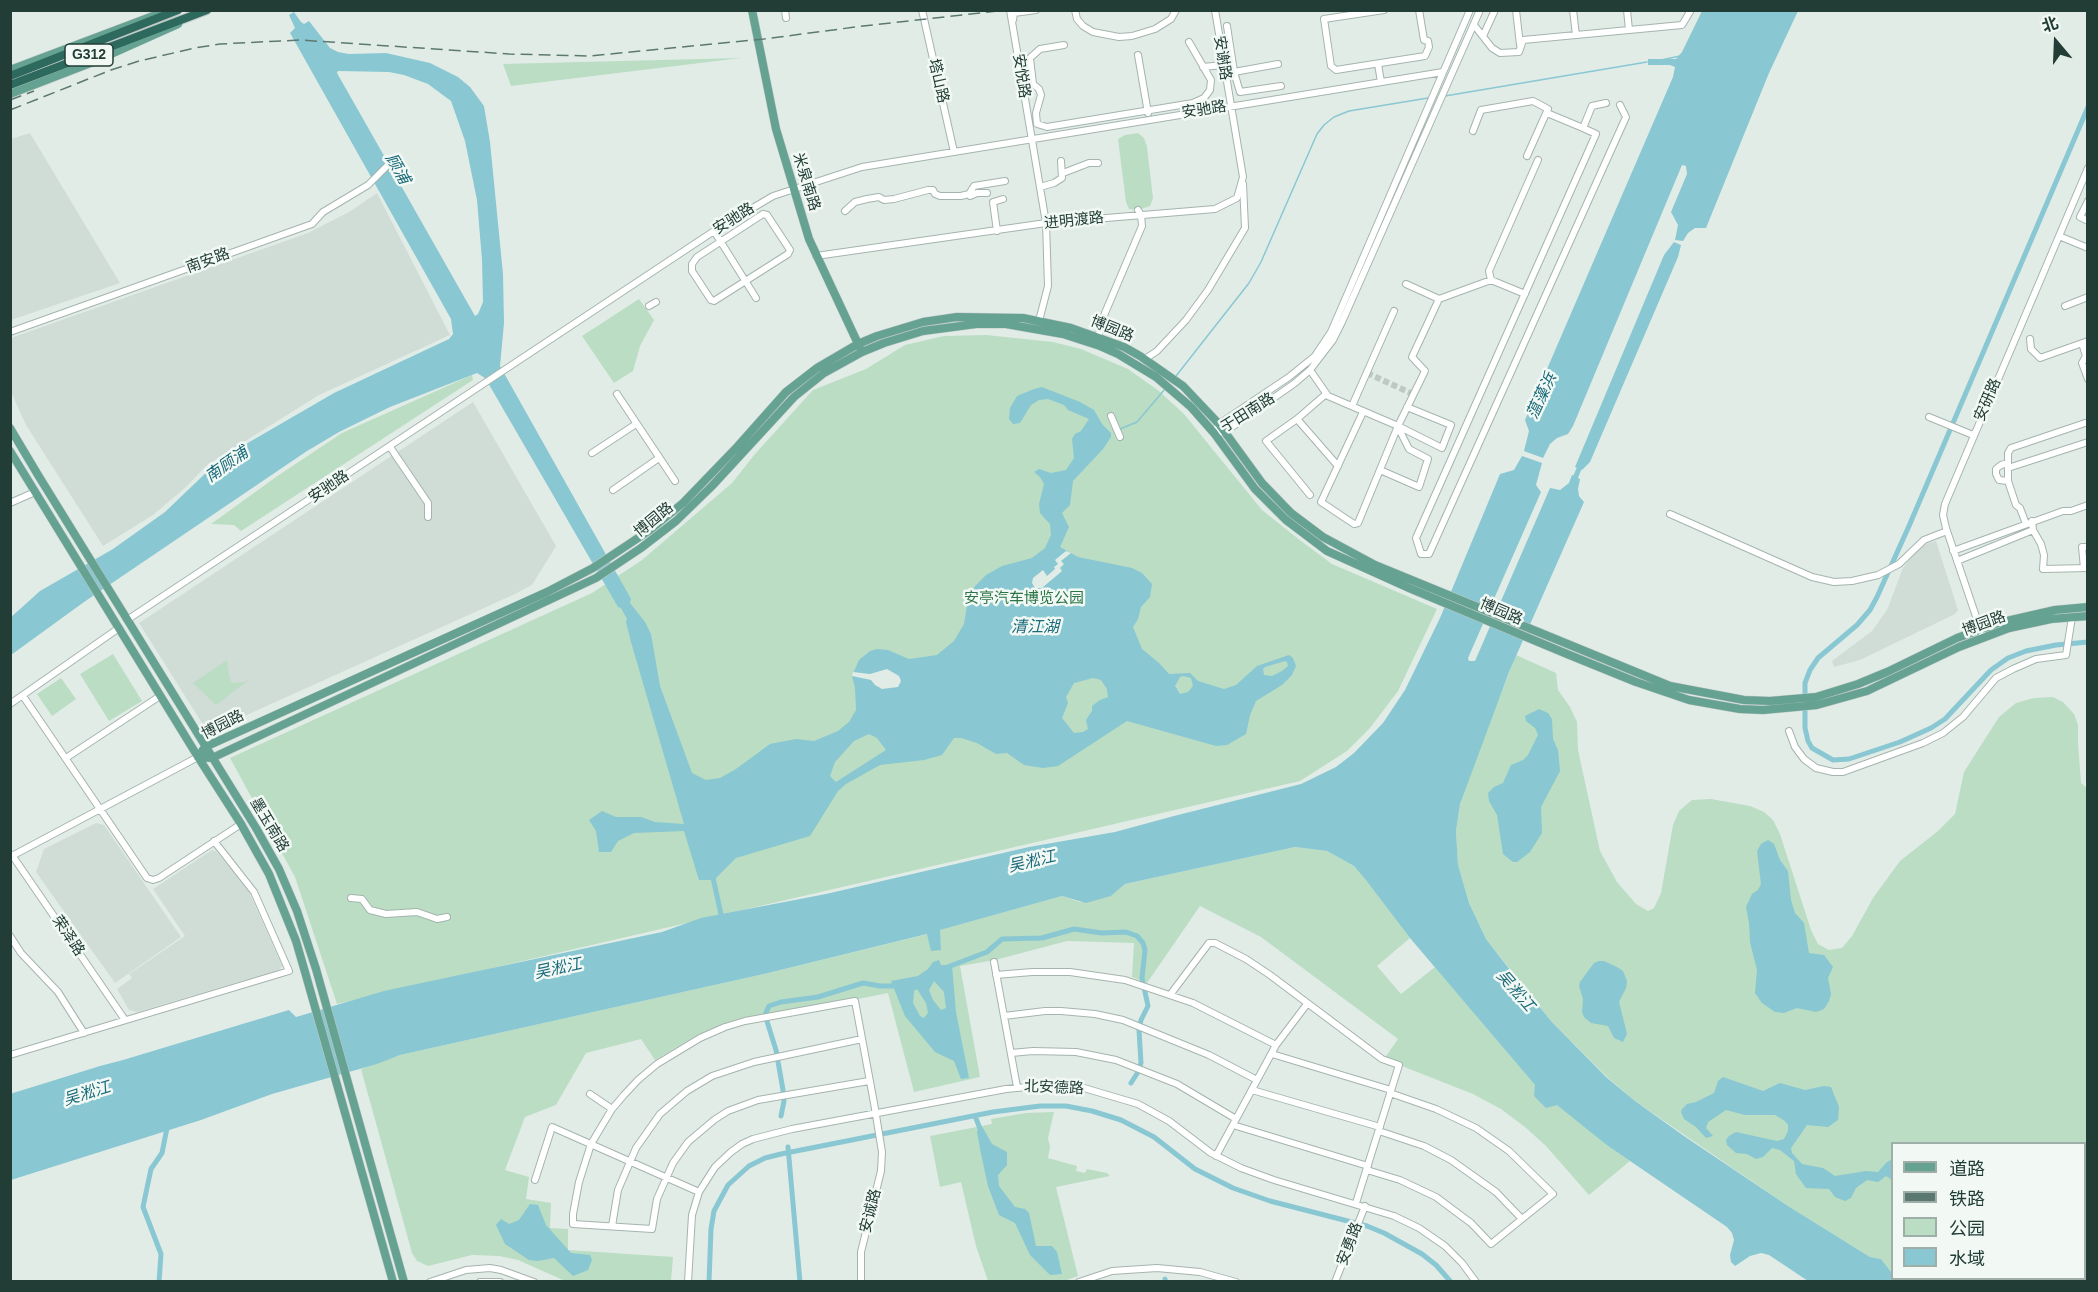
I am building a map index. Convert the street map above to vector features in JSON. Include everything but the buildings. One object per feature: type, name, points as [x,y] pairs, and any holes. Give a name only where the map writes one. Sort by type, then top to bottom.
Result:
[{"type":"highway","name":"G312","points":[[10,76],[178,10]]},
{"type":"highway","name":"G312","points":[[10,85],[207,10]]},
{"type":"main road","points":[[10,70],[169,10]]},
{"type":"main road","name":"米泉南路","points":[[752,10],[776,129],[794,188],[816,256],[862,352]]},
{"type":"main road","points":[[10,94],[93,62],[165,31],[193,16]]},
{"type":"main road","name":"博园路","points":[[198,757],[205,747],[547,592],[608,559],[650,530],[682,503],[738,446],[786,392],[817,368],[858,344],[898,328],[945,318],[1003,316],[1071,328],[1098,337],[1124,347],[1160,369],[1183,386],[1222,428],[1262,483],[1291,513],[1307,527],[1342,549],[1670,686],[1744,700],[1794,704]]},
{"type":"main road","name":"博园路","points":[[198,757],[212,758],[596,578],[615,567],[676,521],[803,389],[862,352],[900,338],[943,327],[1006,324],[1064,334],[1091,342],[1118,354],[1156,377],[1178,395],[1202,418],[1255,489],[1286,520],[1327,551],[1567,654],[1636,682],[1689,700],[1740,709],[1763,710],[1867,691],[1983,637],[2009,628],[2051,619],[2088,616]]},
{"type":"main road","name":"墨玉南路","points":[[10,428],[267,847],[289,891],[306,938],[404,1281]]},
{"type":"main road","name":"墨玉南路","points":[[10,451],[241,824],[269,874],[296,941],[393,1281]]},
{"type":"main road","name":"博园路","points":[[1816,701],[1887,672],[1932,649],[1980,629],[2024,616],[2088,607]]},
{"type":"street","name":"塔山路","points":[[922,10],[954,152]]},
{"type":"street","name":"安悦路","points":[[1010,10],[1046,223],[1048,286],[1039,321]]},
{"type":"street","points":[[1012,20],[1014,13],[1036,10]]},
{"type":"street","points":[[1075,12],[1083,26],[1092,32],[1119,37],[1132,36],[1155,29],[1171,19],[1176,10]]},
{"type":"street","name":"安谢路","points":[[1215,10],[1230,106]]},
{"type":"street","points":[[1384,10],[1324,20],[1331,66],[1336,70],[1425,56],[1429,47],[1428,41],[1424,40],[1419,10]]},
{"type":"street","name":"于田南路","points":[[1214,433],[1295,383],[1310,370],[1333,340],[1426,110],[1470,10]]},
{"type":"street","name":"于田南路","points":[[1222,428],[1315,356],[1331,332],[1362,271],[1480,10]]},
{"type":"street","points":[[1483,36],[1495,10]]},
{"type":"street","points":[[1516,10],[1520,48]]},
{"type":"street","points":[[1573,10],[1576,35]]},
{"type":"street","points":[[1627,10],[1629,30]]},
{"type":"street","points":[[1474,25],[1492,48],[1500,53],[1519,52],[1524,40],[1682,25],[1691,10]]},
{"type":"street","points":[[1227,26],[1234,72],[1240,92],[1281,86]]},
{"type":"street","points":[[1064,45],[1040,49],[1030,58],[1033,84],[1039,89],[1041,95],[1036,113],[1037,124],[1047,127],[1193,104],[1204,98],[1210,90],[1211,80],[1189,42]]},
{"type":"street","points":[[1138,56],[1149,119]]},
{"type":"street","points":[[1234,72],[1278,64]]},
{"type":"street","points":[[1378,64],[1381,82]]},
{"type":"street","points":[[1203,67],[1223,65]]},
{"type":"street","name":"安驰路","points":[[127,620],[714,231],[759,203],[794,188],[862,166],[1031,141],[1149,119],[1443,72]]},
{"type":"street","points":[[1473,131],[1481,110],[1533,101],[1548,109],[1527,156]]},
{"type":"street","points":[[1583,128],[1592,106],[1606,103]]},
{"type":"street","points":[[1547,113],[1596,134],[1416,538],[1421,554],[1429,554],[1626,117],[1620,105]]},
{"type":"street","points":[[1145,359],[1157,351],[1208,291],[1245,228],[1243,177],[1230,106]]},
{"type":"street","points":[[1491,280],[1488,271],[1538,160]]},
{"type":"street","points":[[1040,187],[1062,178],[1061,161]]},
{"type":"street","name":"南安路","points":[[10,332],[312,224],[323,212],[373,181],[390,163]]},
{"type":"street","points":[[1063,173],[1089,163],[1098,163]]},
{"type":"street","name":"安研路","points":[[1983,637],[1947,531],[1943,515],[1945,504],[2088,168]]},
{"type":"street","name":"进明渡路","points":[[816,256],[1139,212],[1215,209],[1236,198],[1243,177]]},
{"type":"street","points":[[969,194],[974,186],[1005,181]]},
{"type":"street","points":[[845,211],[855,202],[879,197],[884,200],[894,199],[928,190],[933,190],[934,194],[940,196],[969,194],[970,196],[987,193]]},
{"type":"street","points":[[997,231],[993,202],[1002,199]]},
{"type":"street","points":[[2088,201],[2080,217],[2088,221]]},
{"type":"street","points":[[1098,337],[1105,313],[1142,226],[1139,212]]},
{"type":"street","points":[[764,214],[767,215],[790,250],[788,254],[714,301],[711,300],[692,271],[692,264],[697,257],[721,242],[764,214]]},
{"type":"street","points":[[714,231],[756,298]]},
{"type":"street","points":[[2058,236],[2088,248]]},
{"type":"street","points":[[1406,284],[1439,299],[1491,280],[1525,294]]},
{"type":"street","points":[[2065,306],[2088,297]]},
{"type":"street","points":[[1364,412],[1321,502],[1354,524],[1358,523],[1398,426],[1425,371],[1412,357],[1439,299]]},
{"type":"street","points":[[649,306],[656,302]]},
{"type":"street","points":[[1352,406],[1394,311]]},
{"type":"street","points":[[2030,339],[2031,348],[2040,358],[2085,342],[2086,356],[2082,363],[2088,379]]},
{"type":"street","points":[[1310,370],[1326,394],[1442,448],[1451,425],[1407,407]]},
{"type":"street","points":[[617,394],[675,481]]},
{"type":"street","points":[[1310,495],[1266,441],[1326,394]]},
{"type":"street","points":[[1111,416],[1120,437]]},
{"type":"street","points":[[1929,417],[1973,435]]},
{"type":"street","points":[[1297,419],[1338,466]]},
{"type":"street","points":[[2088,422],[2011,448],[2008,453],[2008,481],[2016,505],[2041,544],[2044,555],[2043,569],[2086,568],[2082,547],[2088,547]]},
{"type":"street","points":[[592,453],[636,424]]},
{"type":"street","points":[[1380,470],[1419,487],[1428,459],[1409,449],[1398,426]]},
{"type":"street","points":[[2008,481],[1999,480],[1996,474],[1996,469],[2001,465],[2008,466],[2088,442]]},
{"type":"street","points":[[390,447],[428,503],[428,517]]},
{"type":"street","points":[[613,490],[660,458]]},
{"type":"street","points":[[10,503],[35,492]]},
{"type":"street","points":[[1953,551],[2063,511],[2088,506]]},
{"type":"street","points":[[1670,514],[1822,580],[1844,582],[1878,575],[1906,558],[1924,540],[1947,531]]},
{"type":"street","points":[[1957,561],[2034,530]]},
{"type":"street","points":[[1789,731],[1795,747],[1810,764],[1816,768],[1833,772],[1843,772],[1923,743],[1943,733],[1963,717],[1996,678],[2036,659],[2066,655],[2072,617]]},
{"type":"street","points":[[10,704],[119,628]]},
{"type":"street","points":[[22,696],[147,878],[153,880],[241,824]]},
{"type":"street","points":[[66,758],[160,696]]},
{"type":"street","points":[[11,855],[198,757]]},
{"type":"street","points":[[10,1055],[289,971],[254,892],[214,841]]},
{"type":"street","name":"荣泽路","points":[[11,855],[125,1020]]},
{"type":"street","points":[[351,898],[363,899],[370,910],[386,914],[417,912],[437,919],[447,917]]},
{"type":"street","points":[[10,936],[21,953],[53,986],[84,1033]]},
{"type":"street","points":[[1170,995],[1212,942],[1245,959],[1382,1059],[1399,1065],[1356,1203]]},
{"type":"street","points":[[994,962],[1017,1087]]},
{"type":"street","points":[[996,975],[1070,972],[1108,976],[1150,987],[1219,1015],[1276,1045]]},
{"type":"street","name":"安诚路","points":[[612,1109],[638,1080],[680,1049],[725,1027],[759,1018],[855,1001],[882,1152],[881,1171],[861,1252],[861,1281]]},
{"type":"street","points":[[1216,1156],[1276,1045],[1307,1004]]},
{"type":"street","points":[[1004,1016],[1045,1011],[1095,1014],[1145,1027],[1209,1054],[1257,1080]]},
{"type":"street","points":[[612,1227],[618,1190],[629,1161],[646,1131],[660,1114],[687,1091],[724,1071],[783,1055],[862,1039]]},
{"type":"street","points":[[1011,1053],[1077,1052],[1143,1069],[1177,1084],[1234,1122],[1401,1180],[1436,1197],[1466,1219],[1491,1244],[1553,1194],[1524,1164],[1496,1141],[1466,1123],[1391,1091],[1272,1054]]},
{"type":"street","points":[[590,1094],[612,1109],[591,1144],[579,1182],[573,1224],[652,1229],[657,1198],[665,1177],[688,1142],[714,1120],[742,1105],[778,1096],[869,1081]]},
{"type":"street","name":"北安德路","points":[[688,1281],[692,1215],[699,1192],[710,1173],[722,1159],[753,1139],[792,1129],[1017,1087],[1068,1086],[1094,1090],[1138,1104],[1168,1121],[1216,1156],[1274,1180],[1400,1218],[1434,1237],[1454,1254],[1476,1281]]},
{"type":"street","points":[[1252,1090],[1379,1129],[1424,1146],[1451,1160],[1496,1192],[1522,1219]]},
{"type":"street","points":[[535,1180],[552,1127],[699,1192]]},
{"type":"street","name":"安勇路","points":[[1335,1281],[1365,1206]]},
{"type":"street","points":[[430,1281],[466,1270],[490,1268],[534,1281]]},
{"type":"street","points":[[1079,1281],[1112,1271],[1157,1268],[1200,1272],[1236,1281]]},
{"type":"street","points":[[480,1281],[500,1281]]},
{"type":"shaded area","points":[[30,133],[120,283],[11,320],[11,139]]},
{"type":"shaded area","points":[[377,193],[450,335],[319,395],[207,465],[186,487],[153,515],[103,546],[26,425],[12,394],[11,338],[308,233],[349,212]]},
{"type":"shaded area","points":[[473,402],[556,546],[532,585],[220,727],[210,727],[202,723],[139,623]]},
{"type":"shaded area","points":[[1936,541],[1958,610],[1955,614],[1860,660],[1834,667],[1832,661],[1872,631],[1887,610],[1903,568],[1917,551],[1926,544]]},
{"type":"shaded area","points":[[96,823],[104,825],[181,937],[115,983],[36,872],[44,849]]},
{"type":"shaded area","points":[[212,850],[216,851],[248,890],[282,966],[279,970],[137,1012],[129,1010],[117,989],[132,978],[129,974],[185,936],[153,889]]},
{"type":"green space","points":[[741,58],[511,86],[503,64]]},
{"type":"green space","points":[[1138,133],[1144,138],[1147,147],[1153,198],[1150,206],[1138,210],[1129,209],[1126,202],[1118,139],[1125,135]]},
{"type":"green space","points":[[639,299],[654,320],[640,346],[633,371],[614,383],[582,336]]},
{"type":"green space","name":"安亭汽车博览公园","points":[[986,335],[1053,342],[1081,349],[1128,369],[1159,391],[1184,414],[1262,510],[1301,541],[1332,564],[1437,609],[1398,691],[1370,728],[1347,751],[1300,781],[337,1004],[295,877],[230,758],[592,593],[642,560],[732,483],[813,390],[866,369],[905,345],[944,336]]},
{"type":"green space","points":[[472,375],[473,380],[241,531],[234,525],[211,524],[342,433]]},
{"type":"green space","points":[[113,654],[142,701],[109,721],[80,674]]},
{"type":"green space","points":[[1516,655],[1556,673],[1558,690],[1577,722],[1578,750],[1600,851],[1617,882],[1636,904],[1648,911],[1654,908],[1661,893],[1673,825],[1679,811],[1692,800],[1711,799],[1750,806],[1764,812],[1773,820],[1780,834],[1811,930],[1818,944],[1829,950],[1842,948],[1852,936],[1873,898],[1900,861],[1938,831],[1955,814],[1964,772],[1999,717],[2016,703],[2034,698],[2053,697],[2063,702],[2074,714],[2078,725],[2081,783],[2088,789],[2087,1281],[1900,1282],[1898,1280],[2086,1280],[2086,1142],[1891,1142],[1891,1272],[1881,1259],[1870,1257],[1788,1206],[1635,1101],[1606,1076],[1551,1021],[1486,939],[1469,903],[1458,866],[1456,831],[1460,804]]},
{"type":"green space","points":[[227,660],[232,683],[245,682],[250,679],[216,705],[193,683]]},
{"type":"green space","points":[[61,678],[76,699],[52,716],[37,694]]},
{"type":"green space","points":[[1295,847],[1327,851],[1354,866],[1410,938],[1377,966],[1401,994],[1435,967],[1535,1085],[1608,1146],[1630,1161],[1589,1195],[1546,1146],[1501,1109],[1473,1094],[1384,1059],[1398,1039],[1261,937],[1200,906],[1147,983],[1132,977],[1134,943],[1067,941],[995,960],[960,966],[980,1077],[914,1092],[888,993],[723,1026],[697,1035],[655,1060],[641,1039],[586,1053],[556,1105],[525,1117],[505,1170],[529,1177],[526,1199],[551,1203],[550,1228],[568,1229],[568,1250],[673,1257],[671,1281],[565,1281],[518,1260],[499,1256],[472,1255],[428,1266],[417,1261],[412,1253],[361,1069],[400,1055],[764,974],[928,934],[931,950],[941,950],[939,930],[1062,896],[1080,902],[1111,896],[1125,884]]},
{"type":"green space","points":[[1054,1112],[1048,1138],[1050,1147],[1048,1158],[1077,1166],[1076,1171],[1085,1173],[1087,1169],[1107,1173],[1110,1176],[1056,1187],[1078,1276],[1064,1281],[988,1281],[976,1246],[961,1182],[940,1187],[930,1136],[992,1124],[991,1119],[1026,1113]]},
{"type":"water","name":"蕰藻浜","points":[[1702,11],[1798,11],[1769,73],[1706,228],[1695,228],[1683,241],[1675,240],[1678,225],[1671,212],[1687,174],[1686,166],[1682,165],[1573,426],[1568,434],[1557,438],[1550,444],[1543,458],[1524,451],[1529,431],[1525,420],[1673,77],[1675,67],[1648,65],[1648,59],[1676,59],[1682,52]]},
{"type":"water","name":"清江湖","points":[[294,12],[304,24],[309,21],[330,48],[338,52],[386,53],[430,63],[458,77],[470,87],[484,106],[490,142],[503,274],[504,323],[500,366],[631,599],[630,603],[651,634],[660,686],[692,773],[706,780],[720,778],[770,744],[796,739],[814,741],[838,731],[849,722],[856,710],[852,676],[859,660],[870,651],[877,649],[888,650],[909,659],[937,655],[954,641],[964,624],[967,605],[975,586],[986,575],[1002,566],[1032,558],[1045,548],[1051,535],[1050,524],[1040,513],[1039,504],[1044,484],[1034,472],[1039,469],[1051,473],[1066,470],[1074,458],[1072,439],[1089,419],[1048,399],[1039,400],[1031,405],[1020,423],[1013,424],[1009,419],[1010,408],[1017,396],[1042,387],[1094,410],[1102,424],[1111,433],[1103,449],[1073,481],[1070,505],[1062,513],[1069,527],[1060,547],[1078,557],[1132,568],[1142,573],[1152,584],[1150,597],[1141,607],[1133,627],[1142,649],[1169,674],[1190,673],[1198,681],[1224,689],[1236,685],[1257,666],[1289,655],[1296,666],[1292,675],[1282,685],[1256,701],[1246,734],[1227,745],[1216,746],[1127,721],[1058,766],[1043,768],[1024,765],[1007,753],[996,754],[977,743],[954,738],[942,755],[924,760],[880,765],[846,784],[838,791],[810,836],[736,858],[714,880],[699,880],[684,831],[634,833],[618,841],[611,852],[599,852],[596,831],[589,820],[602,811],[616,817],[641,817],[655,822],[684,824],[631,642],[627,619],[485,378],[477,373],[390,407],[307,451],[84,602],[11,655],[10,618],[40,591],[113,549],[165,512],[212,467],[246,444],[334,393],[449,339],[453,334],[451,319],[290,33],[295,28],[289,15]],"holes":[[[338,71],[389,72],[404,75],[428,84],[451,101],[465,141],[477,200],[483,302],[475,316],[337,73]],[[1285,661],[1288,666],[1272,676],[1264,675],[1265,667]],[[1180,677],[1191,678],[1193,686],[1188,692],[1180,694],[1175,686]],[[1093,678],[1101,680],[1107,689],[1108,697],[1092,706],[1092,711],[1086,720],[1088,729],[1074,733],[1062,718],[1068,703],[1066,697],[1074,683]],[[869,734],[877,738],[886,750],[836,782],[830,776],[835,762],[854,741]]]},
{"type":"water","points":[[1674,242],[1681,245],[1678,257],[1590,462],[1582,470],[1575,467],[1664,255]]},
{"type":"water","name":"吴淞江","points":[[1522,456],[1542,463],[1536,485],[1541,492],[1468,658],[1469,661],[1475,661],[1550,488],[1560,490],[1569,483],[1572,475],[1580,479],[1579,496],[1584,502],[1509,672],[1460,804],[1456,831],[1458,865],[1469,903],[1486,939],[1551,1021],[1606,1077],[1635,1101],[1788,1206],[1870,1257],[1881,1259],[1891,1272],[1891,1280],[1900,1281],[1808,1281],[1769,1255],[1761,1253],[1750,1256],[1735,1266],[1731,1262],[1730,1255],[1734,1240],[1727,1227],[1608,1146],[1557,1105],[1546,1108],[1534,1096],[1535,1085],[1410,938],[1354,866],[1327,851],[1295,847],[1125,884],[1111,896],[1086,903],[1062,896],[940,930],[941,950],[931,951],[927,934],[764,974],[400,1055],[377,1064],[272,1094],[201,1120],[11,1180],[10,1094],[100,1066],[289,1010],[296,1017],[384,991],[662,932],[701,918],[826,894],[1029,847],[1115,832],[1301,784],[1336,767],[1354,753],[1383,723],[1405,690],[1440,618],[1500,474],[1514,470]]},
{"type":"water","points":[[1539,709],[1548,713],[1552,719],[1553,739],[1558,750],[1560,771],[1541,807],[1542,833],[1530,852],[1517,862],[1513,862],[1503,854],[1497,815],[1489,801],[1488,793],[1503,783],[1511,765],[1528,755],[1538,735],[1535,728],[1526,721],[1525,716]]},
{"type":"water","points":[[1768,840],[1774,844],[1780,860],[1788,871],[1791,900],[1795,913],[1804,923],[1809,953],[1824,955],[1833,967],[1828,978],[1831,994],[1829,1001],[1824,1009],[1816,1012],[1797,1008],[1784,1013],[1775,1012],[1762,1003],[1755,993],[1757,970],[1750,942],[1746,907],[1752,894],[1761,884],[1757,851],[1761,844]]},
{"type":"water","points":[[939,960],[941,965],[952,966],[956,1012],[969,1078],[961,1079],[954,1061],[935,1052],[905,1016],[891,981],[918,976],[933,962]],"holes":[[[934,981],[944,992],[946,1008],[941,1010],[929,990]],[[917,989],[926,1003],[928,1013],[924,1018],[920,1016],[913,1003],[914,991]]]},
{"type":"water","points":[[1604,961],[1623,971],[1627,981],[1619,1002],[1627,1034],[1623,1042],[1614,1038],[1608,1026],[1591,1023],[1582,1012],[1583,999],[1580,982],[1594,963]]},
{"type":"water","points":[[1723,1077],[1763,1091],[1780,1083],[1805,1090],[1831,1087],[1839,1107],[1838,1120],[1828,1127],[1807,1125],[1791,1148],[1792,1153],[1802,1164],[1823,1168],[1835,1176],[1866,1171],[1878,1172],[1891,1160],[1891,1179],[1886,1176],[1878,1182],[1867,1180],[1856,1188],[1851,1198],[1845,1201],[1835,1197],[1829,1189],[1806,1188],[1796,1174],[1794,1161],[1780,1150],[1772,1148],[1763,1157],[1756,1159],[1747,1154],[1736,1153],[1727,1145],[1726,1140],[1736,1132],[1777,1141],[1784,1139],[1788,1125],[1775,1115],[1745,1115],[1726,1110],[1708,1122],[1706,1128],[1713,1136],[1706,1138],[1684,1119],[1681,1112],[1687,1104],[1714,1093],[1718,1081]]},
{"type":"water","points":[[983,1128],[992,1144],[1007,1152],[1007,1165],[998,1175],[999,1186],[1015,1207],[1025,1209],[1029,1213],[1036,1246],[1052,1246],[1057,1252],[1062,1274],[1050,1275],[1030,1255],[1015,1223],[999,1215],[988,1186],[981,1154],[977,1132],[978,1129]]},
{"type":"water","points":[[530,1204],[538,1205],[546,1225],[571,1253],[590,1255],[592,1260],[588,1270],[573,1276],[554,1258],[529,1260],[505,1244],[496,1225],[501,1219],[509,1224],[519,1220]]},
{"type":"pier","points":[[1066,551],[1071,553],[1061,561],[1064,564],[1060,568],[1062,571],[1042,588],[1035,588],[1032,583],[1033,578],[1043,570],[1047,576],[1058,564],[1055,560]]},
{"type":"pier","points":[[887,669],[899,676],[901,681],[898,687],[882,689],[871,680],[852,676],[853,672],[870,674]]},
{"type":"waterway","points":[[1661,60],[1680,56]]},
{"type":"waterway","points":[[1445,96],[1647,62]]},
{"type":"waterway","points":[[1176,376],[1249,283],[1261,262],[1317,134],[1324,125],[1334,117],[1349,111],[1428,98]]},
{"type":"waterway","points":[[2088,107],[1877,597],[1870,610],[1857,625],[1818,658],[1810,670],[1805,683],[1805,728],[1808,741],[1812,748],[1833,760],[1849,759],[1900,742],[1945,719],[1991,670],[2008,658],[2026,651],[2088,642]]},
{"type":"waterway","points":[[1120,429],[1137,422],[1165,389]]},
{"type":"waterway","points":[[1573,483],[1581,464]]},
{"type":"waterway","points":[[712,873],[722,919]]},
{"type":"waterway","points":[[945,968],[987,952],[1002,939],[1042,938],[1074,929],[1102,933],[1126,932],[1137,936],[1145,950],[1142,978],[1148,1006],[1139,1030],[1141,1063],[1131,1083]]},
{"type":"waterway","points":[[781,1116],[784,1101],[783,1090],[776,1050],[765,1015],[769,1006],[818,997],[863,983],[897,986]]},
{"type":"waterway","points":[[709,1282],[714,1211],[728,1185],[749,1166],[765,1158],[781,1154],[993,1112],[1040,1106],[1066,1106],[1121,1120],[1154,1137],[1195,1169],[1233,1188],[1270,1201],[1367,1226],[1384,1233],[1422,1254],[1436,1265],[1451,1282]]},
{"type":"waterway","points":[[975,1116],[981,1131]]},
{"type":"waterway","points":[[159,1282],[161,1254],[143,1207],[151,1169],[162,1153],[168,1123]]},
{"type":"waterway","points":[[788,1147],[800,1282]]},
{"type":"tunnel","points":[[1367,373],[1413,394]]},
{"type":"railway","points":[[10,110],[139,61],[220,44],[300,40],[509,54],[590,56],[764,39],[1007,10]]},
{"type":"railway","points":[[10,100],[34,91]]},
{"type":"water label","name":"顾浦","points":[[397,169]]},
{"type":"water label","name":"南顾浦","points":[[227,465]]}]
